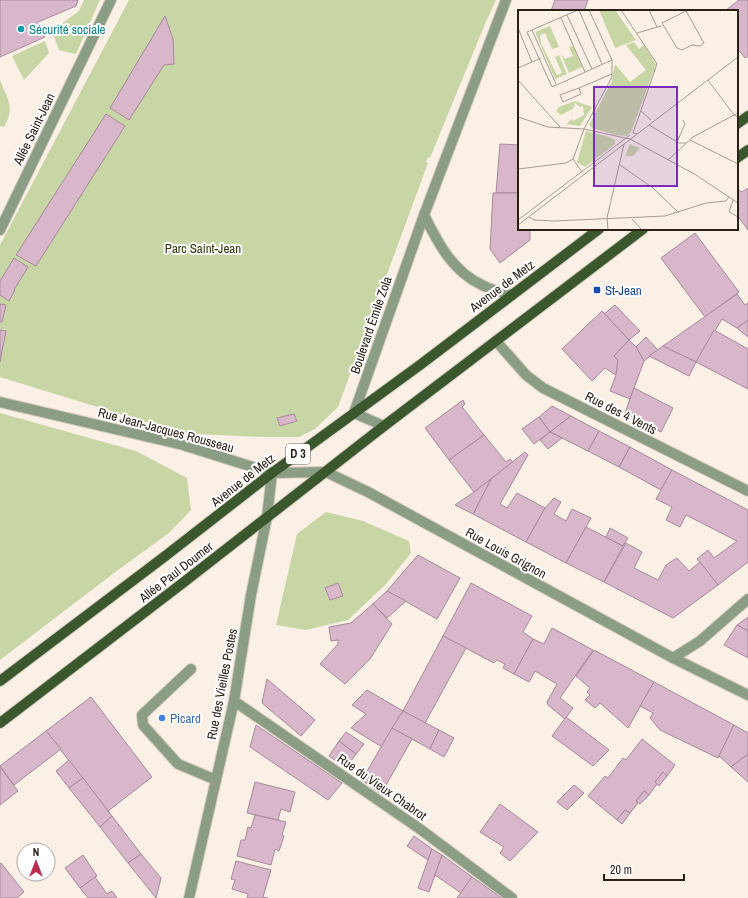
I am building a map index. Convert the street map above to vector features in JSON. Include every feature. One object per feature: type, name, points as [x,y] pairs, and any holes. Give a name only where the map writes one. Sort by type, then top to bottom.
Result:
[{"type":"main road","points":[[738,123],[748,116]]},
{"type":"main road","points":[[738,157],[748,150]]},
{"type":"main road","name":"Avenue de Metz","points":[[0,681],[272,473],[420,365],[598,230]]},
{"type":"main road","name":"D 3","points":[[384,426],[642,230]]},
{"type":"main road","name":"Allée Paul Doumer","points":[[0,723],[384,426]]},
{"type":"street","name":"Allée Saint-Jean","points":[[0,230],[111,0]]},
{"type":"street","name":"Boulevard Émile Zola","points":[[354,413],[424,215],[506,0]]},
{"type":"street","points":[[424,215],[438,244],[452,263],[466,276],[482,286],[512,295]]},
{"type":"street","name":"Rue des 4 Vents","points":[[496,340],[526,375],[543,388],[748,491]]},
{"type":"street","name":"Rue Jean-Jacques Rousseau","points":[[0,402],[183,445],[272,473],[326,472]]},
{"type":"street","points":[[354,413],[384,426]]},
{"type":"street","name":"Rue Louis Grignon","points":[[326,472],[368,492],[673,658],[748,695]]},
{"type":"street","name":"Rue des Vieilles Postes","points":[[189,898],[234,701],[251,595],[266,518],[272,473]]},
{"type":"street","points":[[673,658],[700,641],[748,600]]},
{"type":"street","points":[[191,669],[142,715],[143,725],[178,764],[216,780]]},
{"type":"street","name":"Rue du Vieux Chabrot","points":[[234,701],[420,829],[512,898]]},
{"type":"green space","points":[[84,0],[100,0],[76,54],[59,50],[52,31],[79,11]]},
{"type":"green space","name":"Parc Saint-Jean","points":[[129,0],[496,0],[430,158],[428,157],[426,162],[428,163],[338,407],[315,429],[299,437],[195,434],[159,426],[0,377],[0,245]]},
{"type":"green space","points":[[45,41],[49,53],[24,80],[12,56]]},
{"type":"green space","points":[[0,80],[8,98],[10,108],[8,120],[4,127],[0,126]]},
{"type":"green space","points":[[0,413],[136,451],[187,478],[191,510],[169,533],[0,660]]},
{"type":"green space","points":[[326,512],[363,521],[409,541],[411,553],[386,584],[348,620],[306,630],[276,625],[297,534]]},
{"type":"building","name":"Sécurité sociale","points":[[0,0],[78,0],[76,6],[38,22],[45,37],[0,57]]},
{"type":"building","points":[[555,0],[588,0],[584,10],[551,10]]},
{"type":"building","points":[[739,0],[748,0],[748,56],[745,58],[738,49],[738,10],[726,10]]},
{"type":"building","points":[[165,16],[173,39],[174,64],[164,65],[129,120],[110,108]]},
{"type":"building","points":[[106,114],[125,126],[36,266],[16,255]]},
{"type":"building","points":[[500,144],[518,145],[518,193],[496,193]]},
{"type":"building","points":[[748,188],[748,230],[738,216],[738,191],[739,190],[742,192]]},
{"type":"building","points":[[493,193],[518,193],[518,230],[530,230],[530,240],[500,263],[490,249]]},
{"type":"building","points":[[695,233],[739,292],[705,317],[661,258]]},
{"type":"building","points":[[14,258],[28,267],[9,301],[0,295],[0,281]]},
{"type":"building","points":[[737,294],[745,305],[748,303],[748,320],[737,328],[722,319],[696,362],[663,346]]},
{"type":"building","points":[[0,304],[6,305],[2,322],[0,322]]},
{"type":"building","points":[[615,305],[640,331],[629,340],[604,314]]},
{"type":"building","points":[[602,311],[629,340],[614,356],[618,360],[616,375],[605,368],[592,381],[562,349]]},
{"type":"building","points":[[748,320],[748,337],[737,328]]},
{"type":"building","points":[[0,330],[6,331],[0,362]]},
{"type":"building","points":[[714,330],[748,349],[748,389],[696,362]]},
{"type":"building","points":[[646,337],[658,350],[644,361],[636,347]]},
{"type":"building","points":[[629,340],[636,347],[644,361],[630,399],[610,391],[616,375],[618,360],[614,356]]},
{"type":"building","points":[[663,346],[696,362],[689,376],[649,356]]},
{"type":"building","points":[[634,388],[673,408],[661,432],[625,413]]},
{"type":"building","points":[[463,400],[465,404],[462,407],[484,435],[449,460],[425,428]]},
{"type":"building","points":[[552,406],[571,416],[550,432],[539,417]]},
{"type":"building","points":[[294,414],[297,421],[280,426],[277,418]]},
{"type":"building","points":[[571,416],[599,431],[588,451],[550,432]]},
{"type":"building","points":[[539,417],[550,432],[534,444],[522,429]]},
{"type":"building","points":[[599,431],[630,447],[619,467],[588,451]]},
{"type":"building","points":[[550,432],[562,438],[548,449],[540,440]]},
{"type":"building","points":[[484,435],[506,462],[510,459],[513,462],[474,492],[449,460]]},
{"type":"building","points":[[630,447],[672,470],[661,490],[619,467]]},
{"type":"building","points":[[525,452],[528,455],[500,504],[507,508],[517,493],[545,508],[526,542],[473,514],[491,479]]},
{"type":"building","points":[[672,470],[748,510],[748,562],[718,585],[697,559],[708,550],[714,558],[737,541],[686,515],[680,527],[666,520],[672,507],[656,499]]},
{"type":"building","points":[[491,479],[473,514],[455,505],[474,492]]},
{"type":"building","points":[[554,498],[561,502],[554,514],[566,521],[572,509],[591,518],[566,563],[526,542],[545,508]]},
{"type":"building","points":[[586,527],[623,546],[604,582],[566,563]]},
{"type":"building","points":[[610,528],[628,538],[623,546],[606,537]]},
{"type":"building","points":[[626,543],[642,552],[634,568],[658,580],[666,565],[677,558],[689,571],[700,562],[718,585],[673,618],[604,582]]},
{"type":"building","points":[[418,555],[460,578],[437,619],[387,591]]},
{"type":"building","points":[[338,583],[343,596],[330,600],[325,588]]},
{"type":"building","points":[[471,583],[532,616],[523,632],[533,639],[514,674],[503,668],[505,664],[497,660],[494,663],[443,636]]},
{"type":"building","points":[[387,591],[406,601],[387,618],[373,604]]},
{"type":"building","points":[[373,604],[392,624],[370,659],[345,684],[320,664],[338,644],[338,640],[331,641],[329,627],[351,623]]},
{"type":"building","points":[[748,617],[748,631],[737,625]]},
{"type":"building","points":[[737,625],[748,631],[748,658],[724,645]]},
{"type":"building","points":[[552,628],[593,650],[560,698],[573,708],[565,719],[548,705],[547,702],[557,684],[535,671],[529,682],[514,674],[533,639],[544,644]]},
{"type":"building","points":[[443,636],[466,648],[425,723],[403,711]]},
{"type":"building","points":[[594,650],[654,682],[628,728],[600,703],[595,708],[585,700],[590,695],[587,692],[590,688],[576,676]]},
{"type":"building","points":[[267,679],[315,720],[301,736],[262,703]]},
{"type":"building","points":[[654,682],[734,725],[718,758],[660,730],[650,718],[653,713],[640,706]]},
{"type":"building","points":[[367,690],[403,711],[382,747],[351,728],[366,714],[352,705]]},
{"type":"building","points":[[91,697],[152,777],[108,811],[46,731]]},
{"type":"building","points":[[403,711],[439,730],[430,749],[392,728]]},
{"type":"building","points":[[566,717],[609,750],[593,766],[552,736]]},
{"type":"building","points":[[256,725],[342,783],[328,800],[250,747]]},
{"type":"building","points":[[734,725],[748,733],[748,754],[731,767],[719,756]]},
{"type":"building","points":[[392,728],[412,739],[381,794],[362,780]]},
{"type":"building","points":[[439,730],[454,738],[444,757],[430,749]]},
{"type":"building","points":[[46,731],[61,749],[14,785],[0,766]]},
{"type":"building","points":[[346,732],[364,744],[356,754],[339,741]]},
{"type":"building","points":[[642,739],[675,765],[667,776],[663,772],[655,782],[657,784],[649,795],[644,791],[636,801],[638,803],[630,813],[625,810],[617,820],[588,796],[605,776],[608,778],[623,758],[626,760]]},
{"type":"building","points":[[339,741],[356,754],[346,768],[329,756]]},
{"type":"building","points":[[748,754],[748,782],[731,767]]},
{"type":"building","points":[[69,760],[83,778],[69,788],[56,771]]},
{"type":"building","points":[[0,767],[18,791],[0,805]]},
{"type":"building","points":[[663,772],[667,776],[659,786],[655,782]]},
{"type":"building","points":[[83,778],[112,816],[100,827],[69,788]]},
{"type":"building","points":[[255,782],[295,792],[290,812],[281,809],[278,820],[247,813]]},
{"type":"building","points":[[574,785],[584,793],[567,810],[557,802]]},
{"type":"building","points":[[644,791],[649,795],[640,804],[636,801]]},
{"type":"building","points":[[500,804],[538,832],[510,861],[500,853],[504,847],[480,832]]},
{"type":"building","points":[[625,810],[630,813],[622,824],[617,820]]},
{"type":"building","points":[[255,815],[286,822],[282,835],[284,836],[279,851],[275,849],[271,865],[237,856],[241,840],[245,840],[248,827],[251,828]]},
{"type":"building","points":[[112,816],[141,854],[128,863],[100,827]]},
{"type":"building","points":[[414,836],[432,849],[428,860],[407,846]]},
{"type":"building","points":[[432,849],[442,855],[429,892],[418,888]]},
{"type":"building","points":[[141,854],[161,878],[156,898],[128,863]]},
{"type":"building","points":[[83,855],[97,876],[80,888],[65,868]]},
{"type":"building","points":[[442,855],[472,877],[461,893],[435,875]]},
{"type":"building","points":[[236,861],[271,870],[263,897],[268,898],[247,898],[248,894],[232,889],[235,880],[231,879]]},
{"type":"building","points":[[1,863],[24,892],[17,898],[0,898]]},
{"type":"building","points":[[95,877],[107,894],[112,891],[117,898],[88,898],[80,888]]},
{"type":"building","points":[[472,877],[502,898],[457,898]]},
{"type":"place","name":"Sécurité sociale","points":[[21,29]]},
{"type":"place","name":"St-Jean","points":[[597,290]]},
{"type":"place","name":"Picard","points":[[162,718]]}]
